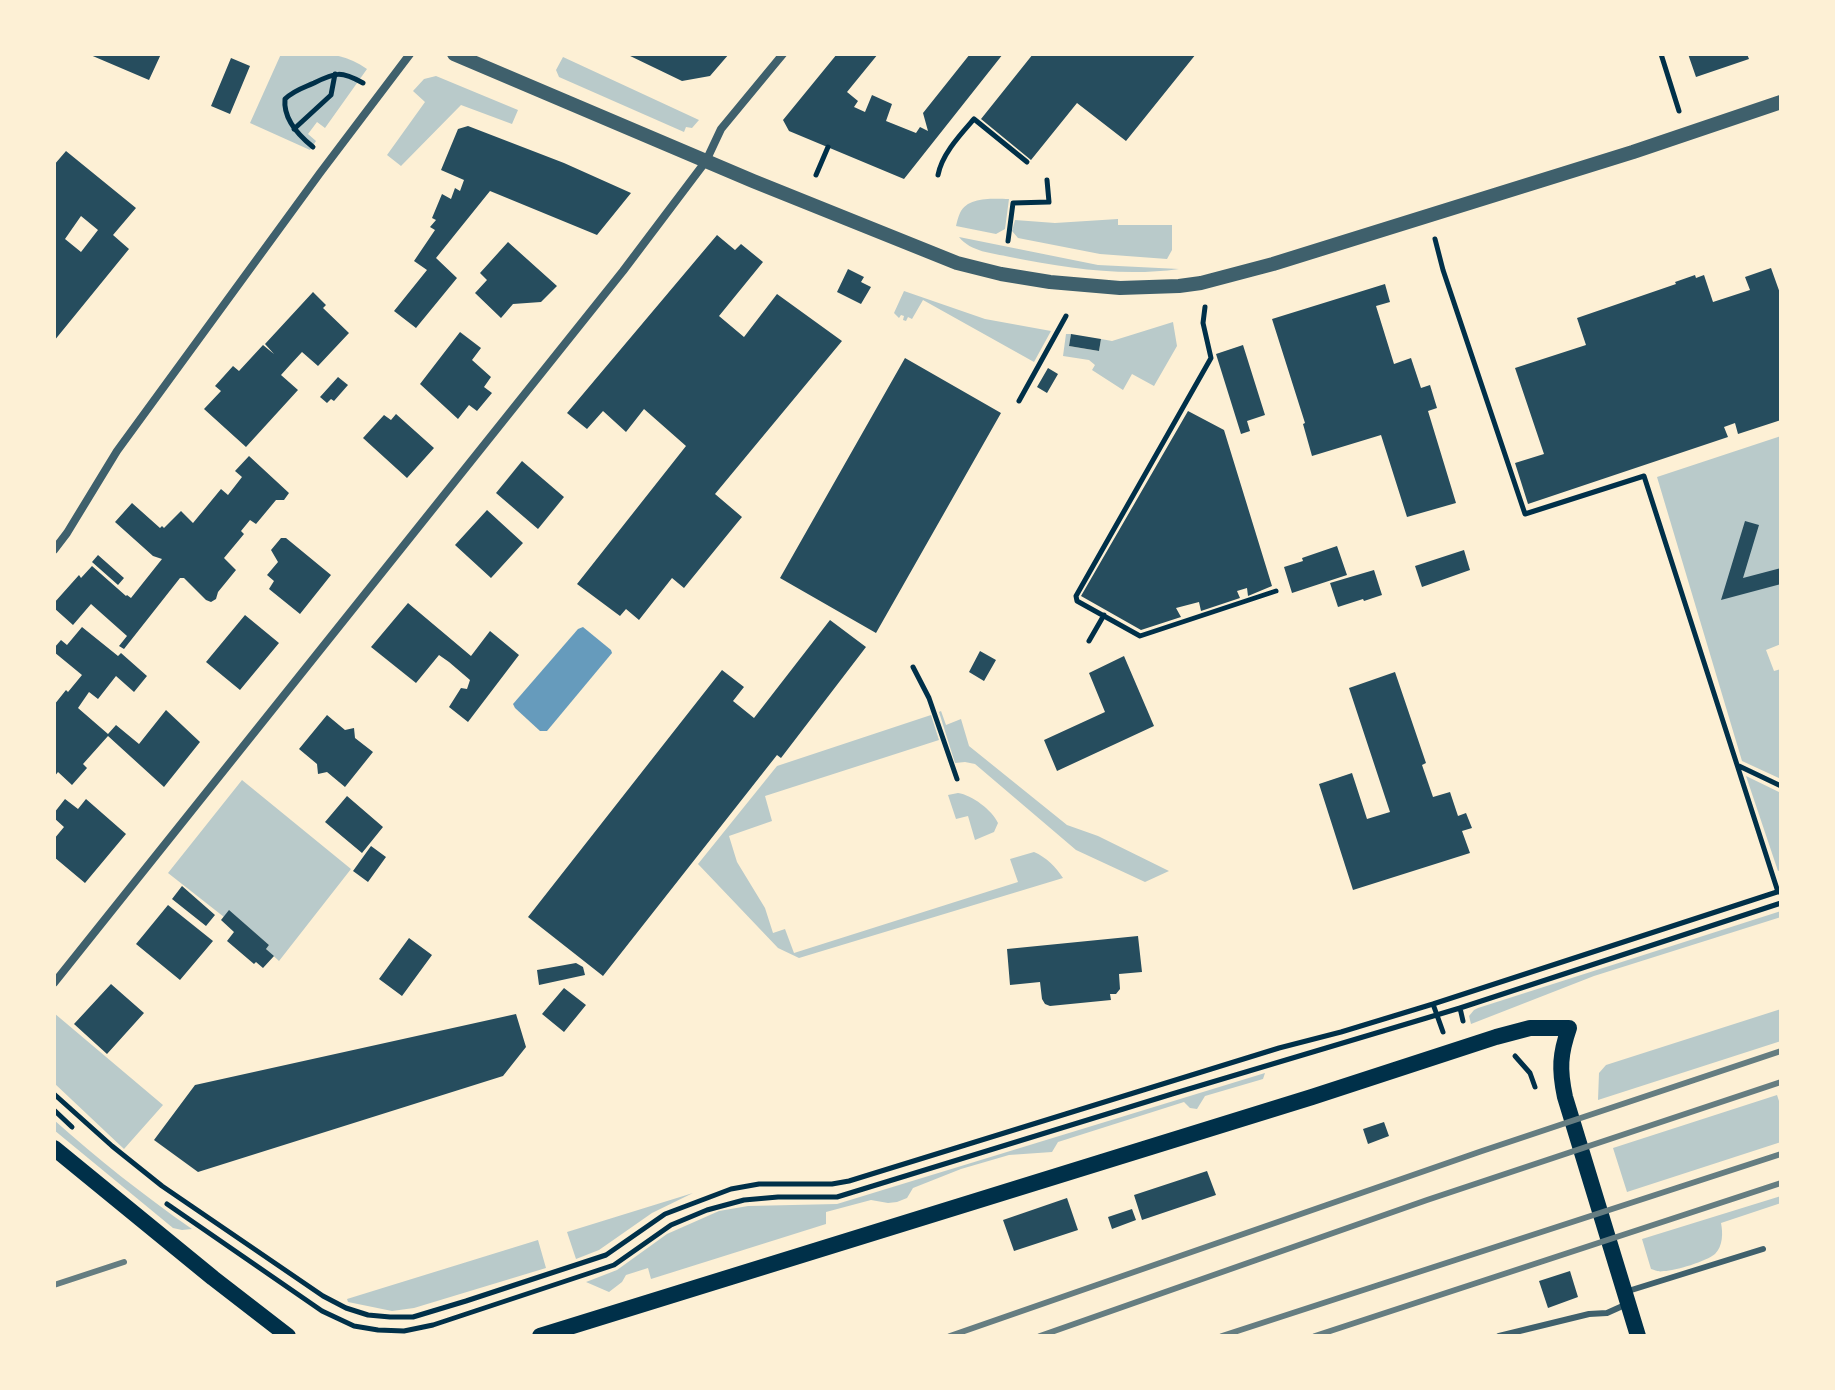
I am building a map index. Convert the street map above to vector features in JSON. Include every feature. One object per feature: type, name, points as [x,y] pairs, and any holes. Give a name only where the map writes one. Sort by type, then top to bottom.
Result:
[{"type":"main road","points":[[540,1336],[1530,1028],[1569,1028],[1562,1049],[1561,1079],[1638,1336]]},
{"type":"main road","points":[[54,1148],[288,1336]]},
{"type":"street","points":[[54,550],[117,451],[410,54]]},
{"type":"street","points":[[454,54],[957,263],[1050,282],[1120,288],[1201,283],[1273,264],[1633,152],[1781,102]]},
{"type":"street","points":[[54,983],[614,283],[706,161],[721,129],[783,54]]},
{"type":"lane","points":[[1499,1336],[1589,1314],[1607,1313],[1627,1298],[1763,1249]]},
{"type":"path","points":[[1661,54],[1679,111]]},
{"type":"path","points":[[294,129],[331,95],[335,74]]},
{"type":"path","points":[[317,150],[294,129],[285,111],[285,99],[296,90],[335,74],[363,83]]},
{"type":"path","points":[[938,175],[956,141],[974,119],[1027,162]]},
{"type":"path","points":[[816,175],[828,147]]},
{"type":"path","points":[[1008,241],[1013,203],[1049,202],[1047,180]]},
{"type":"path","points":[[54,1094],[162,1186],[323,1296],[368,1315],[413,1317],[606,1255],[665,1214],[731,1189],[759,1184],[832,1184],[849,1181],[1279,1048],[1433,1004],[1780,892],[1644,476],[1525,514],[1435,238]]},
{"type":"path","points":[[1205,307],[1203,323],[1211,358],[1077,592],[1077,601],[1140,636],[1276,591]]},
{"type":"path","points":[[1019,401],[1066,316]]},
{"type":"path","points":[[1089,641],[1104,615]]},
{"type":"path","points":[[913,667],[929,698],[957,779]]},
{"type":"path","points":[[1738,766],[1781,786]]},
{"type":"path","points":[[162,1201],[322,1311],[354,1326],[404,1331],[433,1325],[614,1265],[671,1225],[707,1210],[744,1200],[837,1197],[1438,1016],[1781,903]]},
{"type":"path","points":[[1433,1004],[1449,1052]]},
{"type":"path","points":[[1460,1008],[1470,1045]]},
{"type":"path","points":[[1504,1057],[1516,1056],[1530,1073],[1537,1092]]},
{"type":"path","points":[[54,1110],[76,1131]]},
{"type":"shaded area","points":[[281,54],[336,55],[367,69],[325,128],[317,122],[308,134],[316,141],[310,150],[250,123]]},
{"type":"shaded area","points":[[563,57],[699,120],[692,128],[686,127],[684,132],[559,77],[556,70]]},
{"type":"shaded area","points":[[436,76],[518,110],[512,124],[461,105],[401,166],[387,155],[425,102],[413,91],[424,79]]},
{"type":"shaded area","points":[[1009,199],[1005,229],[996,234],[956,226],[960,213],[969,204]]},
{"type":"shaded area","points":[[1118,219],[1118,225],[1172,225],[1172,250],[1167,259],[1100,254],[1018,238],[1012,231],[1015,220],[1055,223]]},
{"type":"shaded area","points":[[959,237],[1098,265],[1179,269],[1115,272],[1073,268],[982,251]]},
{"type":"shaded area","points":[[904,291],[985,319],[1051,331],[1034,362],[923,300],[912,319],[908,317],[906,321],[903,320],[904,316],[901,315],[899,318],[894,313]]},
{"type":"shaded area","points":[[1173,322],[1177,346],[1154,386],[1132,374],[1123,390],[1092,370],[1095,365],[1089,360],[1063,356],[1066,334],[1071,334],[1069,346],[1099,351],[1101,339],[1112,341]]},
{"type":"shaded area","points":[[1781,436],[1781,644],[1766,650],[1774,671],[1781,669],[1781,779],[1742,761],[1657,477]]},
{"type":"shaded area","points":[[941,711],[946,725],[961,719],[969,746],[1067,825],[1098,836],[1169,871],[1145,882],[1076,850],[975,764],[955,763]]},
{"type":"shaded area","points":[[931,715],[939,740],[765,796],[772,821],[729,836],[737,862],[765,908],[773,933],[785,929],[794,953],[1018,882],[1010,859],[1034,852],[1050,863],[1063,878],[799,958],[778,948],[698,864],[777,766]]},
{"type":"shaded area","points":[[1746,776],[1781,793],[1781,870],[1778,871]]},
{"type":"shaded area","points":[[242,780],[351,869],[279,961],[266,949],[269,945],[229,911],[224,917],[168,873]]},
{"type":"shaded area","points":[[958,793],[975,800],[991,813],[998,823],[994,832],[975,840],[968,816],[956,819],[948,795]]},
{"type":"shaded area","points":[[1781,911],[1781,917],[1594,976],[1471,1024],[1469,1016],[1478,1008]]},
{"type":"shaded area","points":[[1781,1009],[1781,1041],[1598,1100],[1599,1073],[1606,1065]]},
{"type":"shaded area","points":[[54,1013],[163,1105],[124,1149],[54,1083]]},
{"type":"shaded area","points":[[1265,1073],[1263,1079],[1205,1096],[1197,1109],[1190,1108],[1184,1102],[1058,1142],[1052,1152],[1009,1155],[961,1169],[913,1188],[907,1198],[897,1202],[871,1200],[826,1212],[826,1224],[651,1279],[648,1268],[626,1275],[609,1292],[586,1282],[617,1270],[667,1234],[719,1211],[748,1206],[837,1204]]},
{"type":"shaded area","points":[[1777,1095],[1781,1107],[1781,1142],[1627,1192],[1613,1148]]},
{"type":"shaded area","points":[[54,1120],[121,1176],[192,1229],[173,1228],[54,1130]]},
{"type":"shaded area","points":[[693,1193],[652,1213],[599,1250],[576,1259],[567,1232]]},
{"type":"shaded area","points":[[1781,1196],[1781,1203],[1721,1223],[1721,1243],[1711,1257],[1675,1269],[1651,1269],[1642,1239]]},
{"type":"shaded area","points":[[538,1240],[546,1268],[414,1308],[392,1311],[348,1302],[347,1299]]},
{"type":"water","points":[[583,627],[612,653],[547,731],[540,731],[513,704]]},
{"type":"building","points":[[88,54],[161,54],[149,80]]},
{"type":"building","points":[[626,54],[729,54],[710,76],[682,81]]},
{"type":"building","points":[[837,54],[878,54],[847,92],[858,101],[854,107],[865,112],[872,95],[892,104],[886,121],[916,133],[920,127],[928,131],[923,113],[970,54],[1003,54],[904,179],[789,131],[783,120]]},
{"type":"building","points":[[1033,54],[1196,54],[1126,141],[1077,103],[1031,160],[981,119]]},
{"type":"building","points":[[1688,54],[1747,54],[1749,59],[1696,77]]},
{"type":"building","points":[[231,58],[250,66],[230,114],[211,106]]},
{"type":"building","points":[[468,126],[631,193],[597,235],[490,191],[436,258],[457,278],[416,328],[394,311],[427,270],[414,261],[435,230],[430,227],[436,220],[432,218],[442,194],[451,199],[455,188],[460,191],[464,180],[441,170],[458,129]]},
{"type":"building","points":[[66,151],[136,208],[113,235],[129,249],[54,341],[54,165]],"holes":[[[81,216],[98,230],[81,252],[65,239]]]},
{"type":"building","points":[[717,235],[735,250],[741,244],[763,262],[719,316],[744,337],[777,294],[842,341],[715,494],[742,517],[684,588],[672,578],[639,620],[626,609],[620,616],[577,584],[686,446],[644,409],[626,432],[603,411],[587,429],[567,413]]},
{"type":"building","points":[[508,242],[557,286],[541,302],[513,304],[501,318],[475,293],[487,280],[480,273]]},
{"type":"building","points":[[1771,268],[1781,296],[1781,420],[1738,434],[1735,423],[1724,427],[1728,437],[1528,504],[1515,463],[1544,454],[1515,368],[1586,345],[1577,318],[1695,275],[1696,278],[1704,275],[1713,302],[1750,290],[1745,277]]},
{"type":"building","points":[[848,269],[864,277],[861,282],[871,287],[861,304],[837,292]]},
{"type":"building","points":[[1385,284],[1390,302],[1376,306],[1394,364],[1411,358],[1421,388],[1430,385],[1437,408],[1428,411],[1456,503],[1407,517],[1381,435],[1312,456],[1305,423],[1272,319]]},
{"type":"building","points":[[313,292],[326,305],[323,308],[349,333],[318,366],[302,352],[290,365],[281,375],[298,390],[246,447],[204,409],[221,391],[215,386],[233,366],[239,371],[263,345],[274,354],[265,344]]},
{"type":"building","points":[[460,332],[481,348],[472,360],[491,377],[484,387],[492,393],[477,411],[469,405],[458,419],[420,384]]},
{"type":"building","points":[[1071,334],[1101,339],[1099,351],[1069,346]]},
{"type":"building","points":[[1243,345],[1265,415],[1247,421],[1250,431],[1241,434],[1216,354]]},
{"type":"building","points":[[905,358],[1001,413],[876,633],[780,578]]},
{"type":"building","points":[[1048,368],[1058,374],[1047,393],[1037,387]]},
{"type":"building","points":[[338,377],[348,385],[334,401],[331,399],[327,403],[320,397]]},
{"type":"building","points":[[1188,411],[1224,430],[1272,586],[1248,596],[1247,588],[1237,591],[1240,598],[1201,611],[1199,602],[1176,608],[1181,617],[1141,630],[1081,596]]},
{"type":"building","points":[[396,414],[434,448],[407,478],[363,438],[384,415],[391,420]]},
{"type":"building","points":[[249,456],[289,493],[284,500],[276,500],[256,524],[250,520],[241,531],[244,534],[224,558],[236,570],[216,599],[211,602],[206,600],[184,578],[180,578],[124,649],[119,646],[127,636],[91,604],[73,625],[54,608],[54,603],[79,575],[81,578],[92,566],[131,598],[162,559],[153,556],[115,522],[132,503],[160,528],[164,528],[181,511],[193,523],[221,489],[228,495],[242,477],[235,471]]},
{"type":"building","points":[[522,461],[564,497],[538,529],[496,493]]},
{"type":"building","points":[[487,510],[523,543],[491,578],[455,545]]},
{"type":"building","points":[[1745,521],[1759,525],[1743,578],[1781,568],[1781,584],[1721,600]]},
{"type":"building","points":[[281,538],[286,538],[331,575],[300,614],[269,589],[274,581],[267,575],[278,562],[271,550]]},
{"type":"building","points":[[1337,546],[1347,575],[1292,593],[1284,567]]},
{"type":"building","points":[[1464,550],[1470,570],[1422,587],[1415,566]]},
{"type":"building","points":[[98,555],[124,578],[118,585],[92,562]]},
{"type":"building","points":[[1374,570],[1382,595],[1338,607],[1330,583]]},
{"type":"building","points":[[408,603],[471,656],[490,631],[519,655],[468,722],[449,707],[461,688],[467,689],[470,680],[449,662],[439,655],[416,683],[371,647]]},
{"type":"building","points":[[245,615],[279,643],[240,690],[206,662]]},
{"type":"building","points":[[830,620],[866,647],[781,758],[777,755],[603,976],[528,917],[722,670],[744,687],[733,701],[754,718]]},
{"type":"building","points":[[82,627],[118,656],[121,653],[147,676],[134,692],[116,676],[98,699],[89,692],[78,708],[108,734],[116,725],[139,744],[166,710],[200,742],[164,787],[108,736],[83,764],[87,768],[72,785],[58,772],[54,777],[54,705],[82,675],[54,652],[54,648],[61,640],[67,645]]},
{"type":"building","points":[[980,651],[996,660],[984,681],[969,672]]},
{"type":"building","points":[[1124,656],[1154,726],[1057,771],[1044,740],[1105,712],[1089,673]]},
{"type":"building","points":[[1395,672],[1426,763],[1422,765],[1433,797],[1450,792],[1458,816],[1466,813],[1472,828],[1462,831],[1470,853],[1353,890],[1319,784],[1352,773],[1367,819],[1390,812],[1349,688]]},
{"type":"building","points":[[327,715],[345,730],[354,728],[355,738],[373,752],[345,787],[327,772],[318,774],[317,764],[299,749]]},
{"type":"building","points":[[347,796],[383,827],[362,853],[325,822]]},
{"type":"building","points":[[65,799],[78,809],[86,799],[126,834],[85,883],[54,857],[54,839],[64,827],[54,818],[54,813]]},
{"type":"building","points":[[371,846],[386,857],[368,882],[353,871]]},
{"type":"building","points":[[182,886],[215,915],[206,926],[172,899]]},
{"type":"building","points":[[168,905],[213,941],[180,980],[136,944]]},
{"type":"building","points":[[229,910],[269,945],[266,949],[274,956],[263,968],[227,941],[234,932],[221,920]]},
{"type":"building","points":[[1138,936],[1142,972],[1119,974],[1120,989],[1116,994],[1110,994],[1111,1000],[1050,1006],[1042,999],[1040,982],[1010,985],[1007,949]]},
{"type":"building","points":[[409,938],[432,955],[402,996],[379,979]]},
{"type":"building","points":[[576,963],[583,967],[585,975],[539,985],[537,970]]},
{"type":"building","points":[[111,984],[144,1013],[107,1054],[74,1024]]},
{"type":"building","points":[[564,988],[586,1005],[564,1032],[542,1014]]},
{"type":"building","points":[[516,1014],[526,1047],[503,1076],[198,1172],[154,1140],[195,1085]]},
{"type":"building","points":[[1384,1122],[1389,1136],[1368,1144],[1363,1129]]},
{"type":"building","points":[[1207,1171],[1216,1195],[1142,1220],[1134,1195]]},
{"type":"building","points":[[1067,1198],[1078,1230],[1014,1251],[1003,1220]]},
{"type":"building","points":[[1132,1209],[1136,1220],[1112,1229],[1108,1217]]},
{"type":"building","points":[[1570,1271],[1578,1297],[1548,1308],[1539,1281]]},
{"type":"railway","points":[[950,1336],[1482,1151],[1781,1051]]},
{"type":"railway","points":[[1040,1336],[1427,1200],[1781,1082]]},
{"type":"railway","points":[[1222,1336],[1781,1154]]},
{"type":"railway","points":[[1315,1336],[1781,1183]]},
{"type":"railway","points":[[54,1285],[124,1262]]}]
